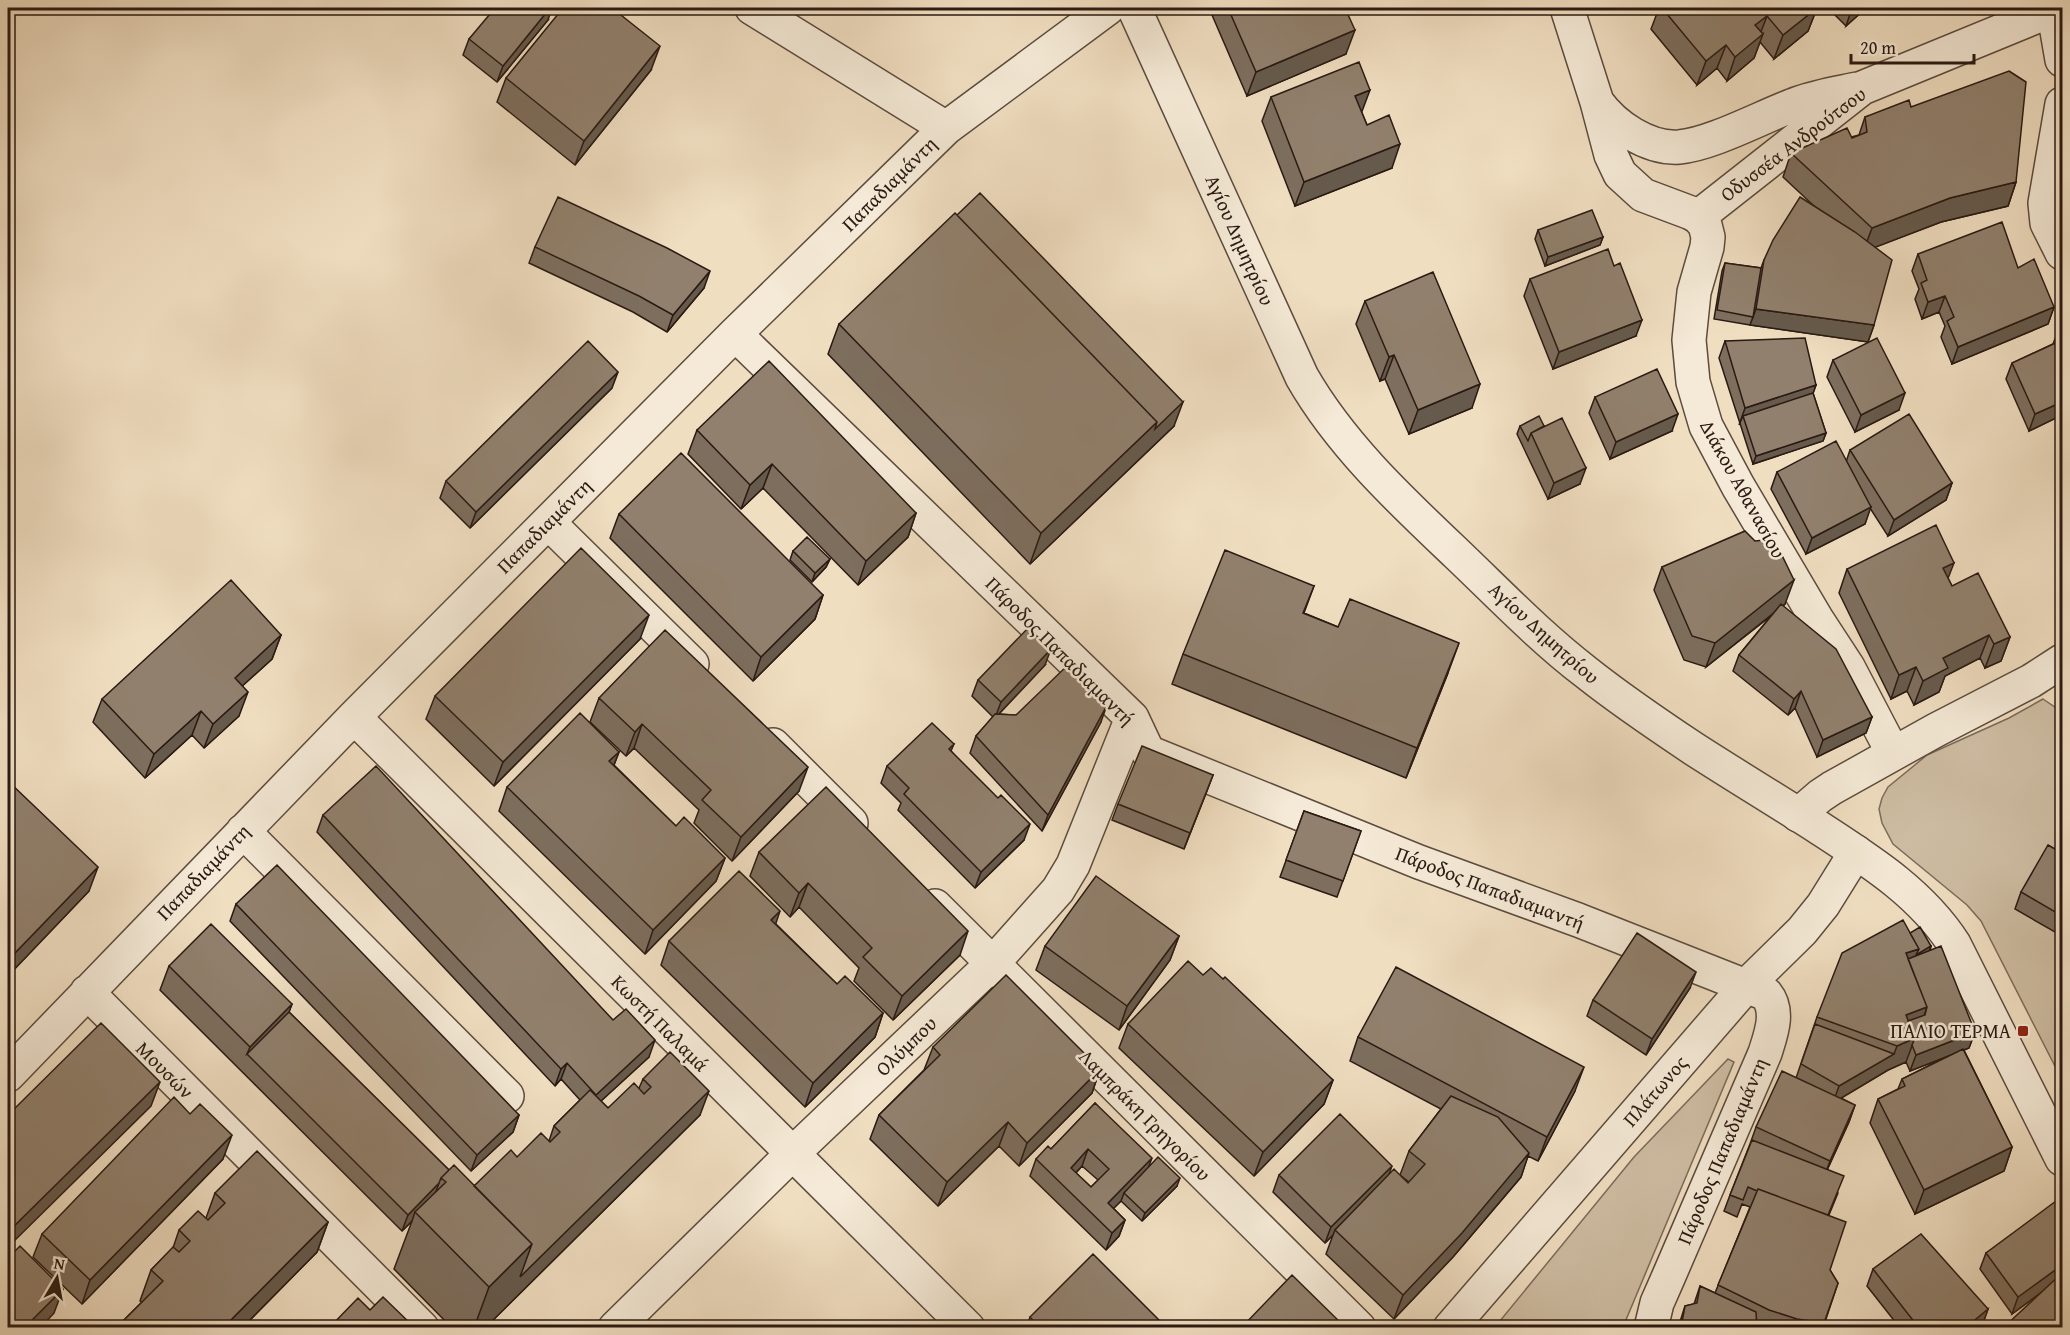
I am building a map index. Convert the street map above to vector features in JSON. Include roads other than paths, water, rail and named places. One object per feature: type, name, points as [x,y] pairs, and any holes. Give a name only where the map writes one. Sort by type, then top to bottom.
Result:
[{"type":"street","points":[[752,8],[946,128]]},
{"type":"street","name":"Παπαδιαμάντη","points":[[8,1075],[354,717],[735,334],[946,128],[1108,8]]},
{"type":"street","name":"Αγίου Δημητρίου","points":[[1134,8],[1302,377],[1318,404],[1354,450],[1442,540],[1542,635],[1586,673],[1673,735],[1856,852],[1913,896],[1942,925],[1968,971],[2062,1160]]},
{"type":"street","points":[[1567,8],[1611,155],[1620,174],[1643,195],[1698,217]]},
{"type":"street","points":[[2055,8],[2062,60]]},
{"type":"street","name":"Οδυσσέα Ανδρούτσου","points":[[1698,217],[1862,88],[2055,8]]},
{"type":"street","points":[[1597,102],[1615,122],[1634,134],[1666,146],[1681,147],[1718,136],[1801,102],[1862,88]]},
{"type":"street","points":[[2062,104],[2045,202],[2047,223],[2062,253]]},
{"type":"street","name":"Διάκου Αθανασίου","points":[[1698,217],[1707,228],[1708,242],[1694,292],[1689,340],[1693,382],[1706,426],[1738,486],[1816,618],[1848,667],[1893,753]]},
{"type":"street","name":"Πάροδος Παπαδιαμαντή","points":[[735,334],[1132,718],[1148,752],[1419,862],[1578,920],[1746,986]]},
{"type":"street","points":[[548,522],[716,688]]},
{"type":"street","points":[[1798,815],[1832,788],[1893,753],[2031,681],[2062,661]]},
{"type":"street","name":"Κωστή Παλαμά","points":[[354,717],[792,1154],[958,1324]]},
{"type":"street","name":"Ολύμπου","points":[[615,1328],[792,1154],[993,963],[1058,890],[1068,876],[1132,718]]},
{"type":"street","points":[[750,722],[875,847]]},
{"type":"street","points":[[243,831],[507,1096]]},
{"type":"street","name":"Πλάτωνος","points":[[1450,1328],[1746,986],[1802,932],[1856,852]]},
{"type":"street","name":"Λαμπράκη Γρηγορίου","points":[[917,888],[1359,1328]]},
{"type":"street","name":"Πάροδος Παπαδιαμάντη","points":[[1651,1328],[1657,1303],[1765,1053],[1770,1036],[1774,1015],[1772,1001],[1766,994],[1746,986]]},
{"type":"street","name":"Μουσών","points":[[87,992],[422,1328]]},
{"type":"place","name":"ΠΑΛΙΟ ΤΕΡΜΑ","points":[[2023,1031]]}]
